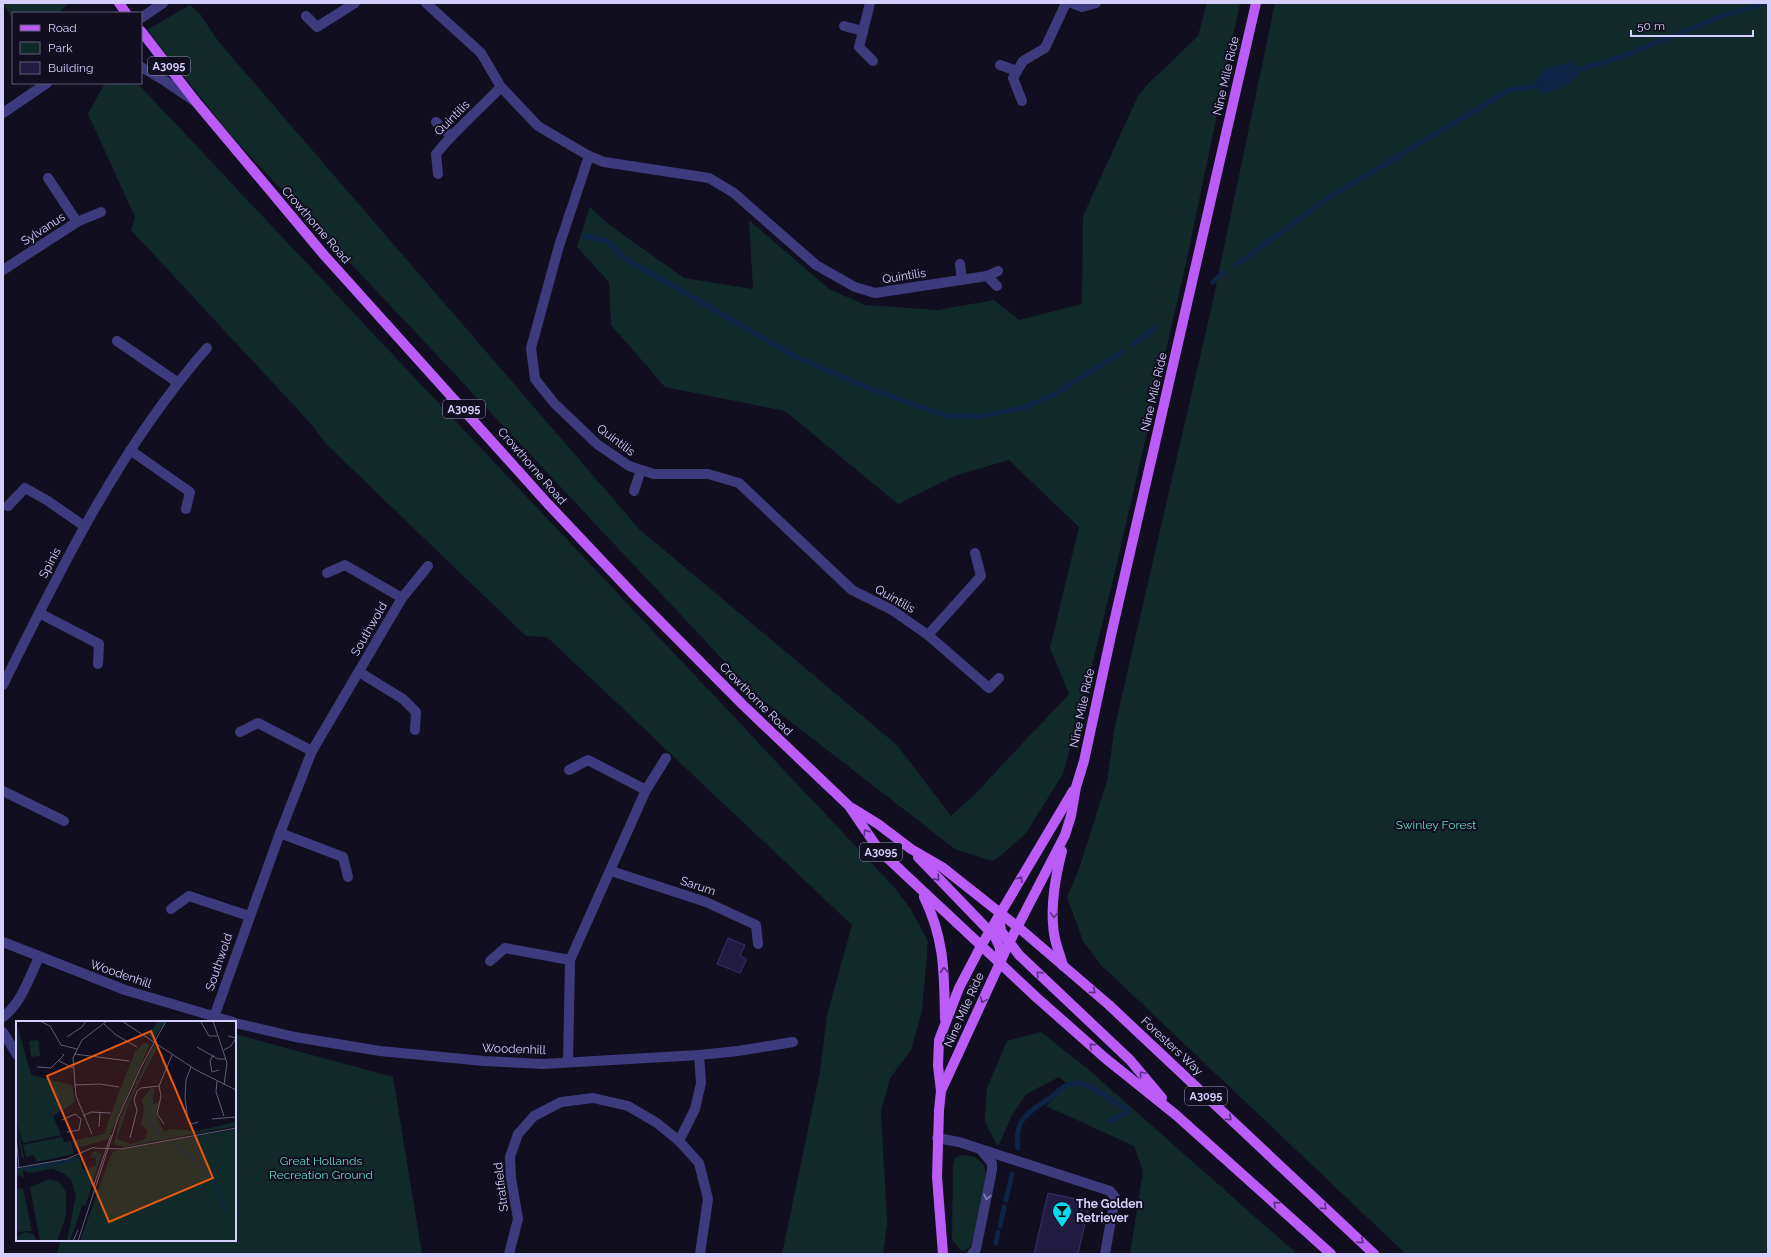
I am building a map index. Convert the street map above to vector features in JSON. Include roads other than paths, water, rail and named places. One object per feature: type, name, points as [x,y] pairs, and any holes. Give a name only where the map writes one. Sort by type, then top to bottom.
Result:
[{"type":"main road","points":[[118,3],[125,12]]},
{"type":"main road","name":"Nine Mile Ride","points":[[941,1091],[1009,943],[1065,835],[1071,816],[1076,787],[1084,761],[1112,631],[1256,3]]},
{"type":"main road","name":"Crowthorne Road","points":[[142,32],[196,102],[324,255],[599,560],[743,705],[849,806],[878,824],[911,849],[942,866],[1000,912]]},
{"type":"main road","name":"Nine Mile Ride","points":[[943,1254],[937,1177],[937,1138],[941,1091],[938,1066],[939,1047],[945,1023],[964,977],[989,930],[1076,787]]},
{"type":"main road","name":"Crowthorne Road","points":[[849,806],[879,850],[981,946]]},
{"type":"main road","points":[[1063,966],[1055,940],[1053,924],[1055,885],[1065,835]]},
{"type":"main road","points":[[911,849],[995,937],[1001,954],[999,964]]},
{"type":"main road","points":[[921,891],[930,910],[942,954],[945,1023]]},
{"type":"main road","points":[[1000,912],[1000,926],[1009,943],[1023,959],[1130,1060],[1176,1115]]},
{"type":"main road","name":"A3095","points":[[1000,912],[1018,926]]},
{"type":"main road","name":"Foresters Way","points":[[1018,926],[1109,1005],[1374,1254]]},
{"type":"main road","name":"A3095","points":[[981,946],[999,964],[1105,1058],[1176,1115],[1331,1254]]},
{"type":"street","points":[[142,17],[163,3]]},
{"type":"street","points":[[306,16],[317,27],[355,3]]},
{"type":"street","name":"Quintilis","points":[[426,3],[481,53],[502,87],[538,126],[589,156],[604,162],[709,178],[734,193],[816,265],[855,287],[875,293],[987,276],[998,271]]},
{"type":"street","points":[[870,3],[859,47],[873,61]]},
{"type":"street","points":[[1022,101],[1013,78],[1023,61],[1045,48],[1066,3]]},
{"type":"street","points":[[1072,3],[1082,7],[1096,3]]},
{"type":"street","points":[[844,26],[863,31]]},
{"type":"street","points":[[1000,66],[1017,71]]},
{"type":"street","points":[[142,68],[165,80],[196,102]]},
{"type":"street","points":[[3,113],[46,84]]},
{"type":"street","name":"Quintilis","points":[[438,174],[436,154],[451,136],[469,121],[502,87]]},
{"type":"street","points":[[436,122],[451,136]]},
{"type":"street","name":"Quintilis","points":[[589,156],[559,246],[532,348],[535,379],[554,403],[597,444],[629,466],[641,470],[670,475],[708,474],[739,483],[852,590],[892,610],[928,635],[988,688],[999,678]]},
{"type":"street","name":"Sylvanus","points":[[48,178],[77,222]]},
{"type":"street","name":"Sylvanus","points":[[3,270],[77,222],[101,212]]},
{"type":"street","points":[[960,264],[962,280]]},
{"type":"street","points":[[987,276],[996,286]]},
{"type":"street","points":[[117,341],[177,382]]},
{"type":"street","name":"Spinis","points":[[3,685],[6,669],[39,613],[84,526],[130,450],[177,382],[207,348]]},
{"type":"street","points":[[130,450],[190,492],[186,509]]},
{"type":"street","points":[[634,491],[641,470]]},
{"type":"street","points":[[8,506],[25,488],[48,501],[84,526]]},
{"type":"street","points":[[928,635],[981,576],[975,553]]},
{"type":"street","name":"Southwold","points":[[327,573],[345,565],[402,598]]},
{"type":"street","name":"Southwold","points":[[214,1017],[249,916],[312,751],[402,598],[428,566]]},
{"type":"street","points":[[39,613],[99,644],[98,664]]},
{"type":"street","name":"Southwold","points":[[359,672],[403,699],[416,712],[415,730]]},
{"type":"street","points":[[240,732],[258,723],[312,751]]},
{"type":"street","points":[[568,1062],[570,960],[646,790],[666,758]]},
{"type":"street","points":[[570,770],[588,760],[646,790]]},
{"type":"street","points":[[3,791],[64,821]]},
{"type":"street","points":[[280,832],[344,857],[348,877]]},
{"type":"street","name":"Sarum","points":[[611,871],[706,902],[756,925],[758,944]]},
{"type":"street","points":[[171,909],[189,896],[249,916]]},
{"type":"street","name":"Woodenhill","points":[[3,942],[125,990],[230,1021]]},
{"type":"street","points":[[490,961],[505,948],[570,960]]},
{"type":"street","points":[[3,1018],[13,1010],[39,957]]},
{"type":"street","name":"Woodenhill","points":[[236,1022],[295,1037],[422,1056],[543,1064],[699,1055],[738,1051],[793,1042]]},
{"type":"street","points":[[3,1032],[16,1053]]},
{"type":"street","points":[[679,1141],[695,1109],[701,1083],[699,1055]]},
{"type":"street","name":"Stratfield","points":[[509,1254],[518,1219],[511,1178],[510,1157],[518,1134],[534,1116],[561,1102],[593,1098],[628,1106],[657,1123],[679,1141],[699,1163],[708,1199],[700,1254]]},
{"type":"street","points":[[937,1138],[980,1149],[1110,1191],[1115,1197],[1105,1254]]},
{"type":"street","points":[[980,1149],[992,1163],[992,1177]]},
{"type":"street","points":[[972,1254],[976,1249],[994,1171],[1002,1161],[1009,1159]]},
{"type":"water","points":[[1569,62],[1577,66],[1580,72],[1573,81],[1564,87],[1542,94],[1534,82],[1546,69]]},
{"type":"waterway","points":[[1574,71],[1624,56],[1722,16],[1767,3]]},
{"type":"waterway","points":[[1236,265],[1328,198],[1509,90],[1538,86],[1542,84]]},
{"type":"waterway","points":[[585,236],[606,241],[626,259],[796,357],[876,391],[947,416],[982,416],[1023,408],[1055,394],[1124,351]]},
{"type":"waterway","points":[[1213,282],[1224,272]]},
{"type":"waterway","points":[[1133,345],[1156,327]]},
{"type":"waterway","points":[[1018,1148],[1018,1130],[1025,1117],[1068,1085],[1076,1083],[1088,1086],[1128,1110],[1128,1112],[1110,1121]]},
{"type":"waterway","points":[[1006,1200],[1012,1174]]},
{"type":"waterway","points":[[1000,1226],[1004,1207]]},
{"type":"waterway","points":[[996,1243],[998,1232]]},
{"type":"place","name":"The Golden Retriever","points":[[1062,1228]]},
{"type":"park label","name":"Swinley Forest","points":[[1436,825]]},
{"type":"park label","name":"Great Hollands Recreation Ground","points":[[321,1168]]}]
